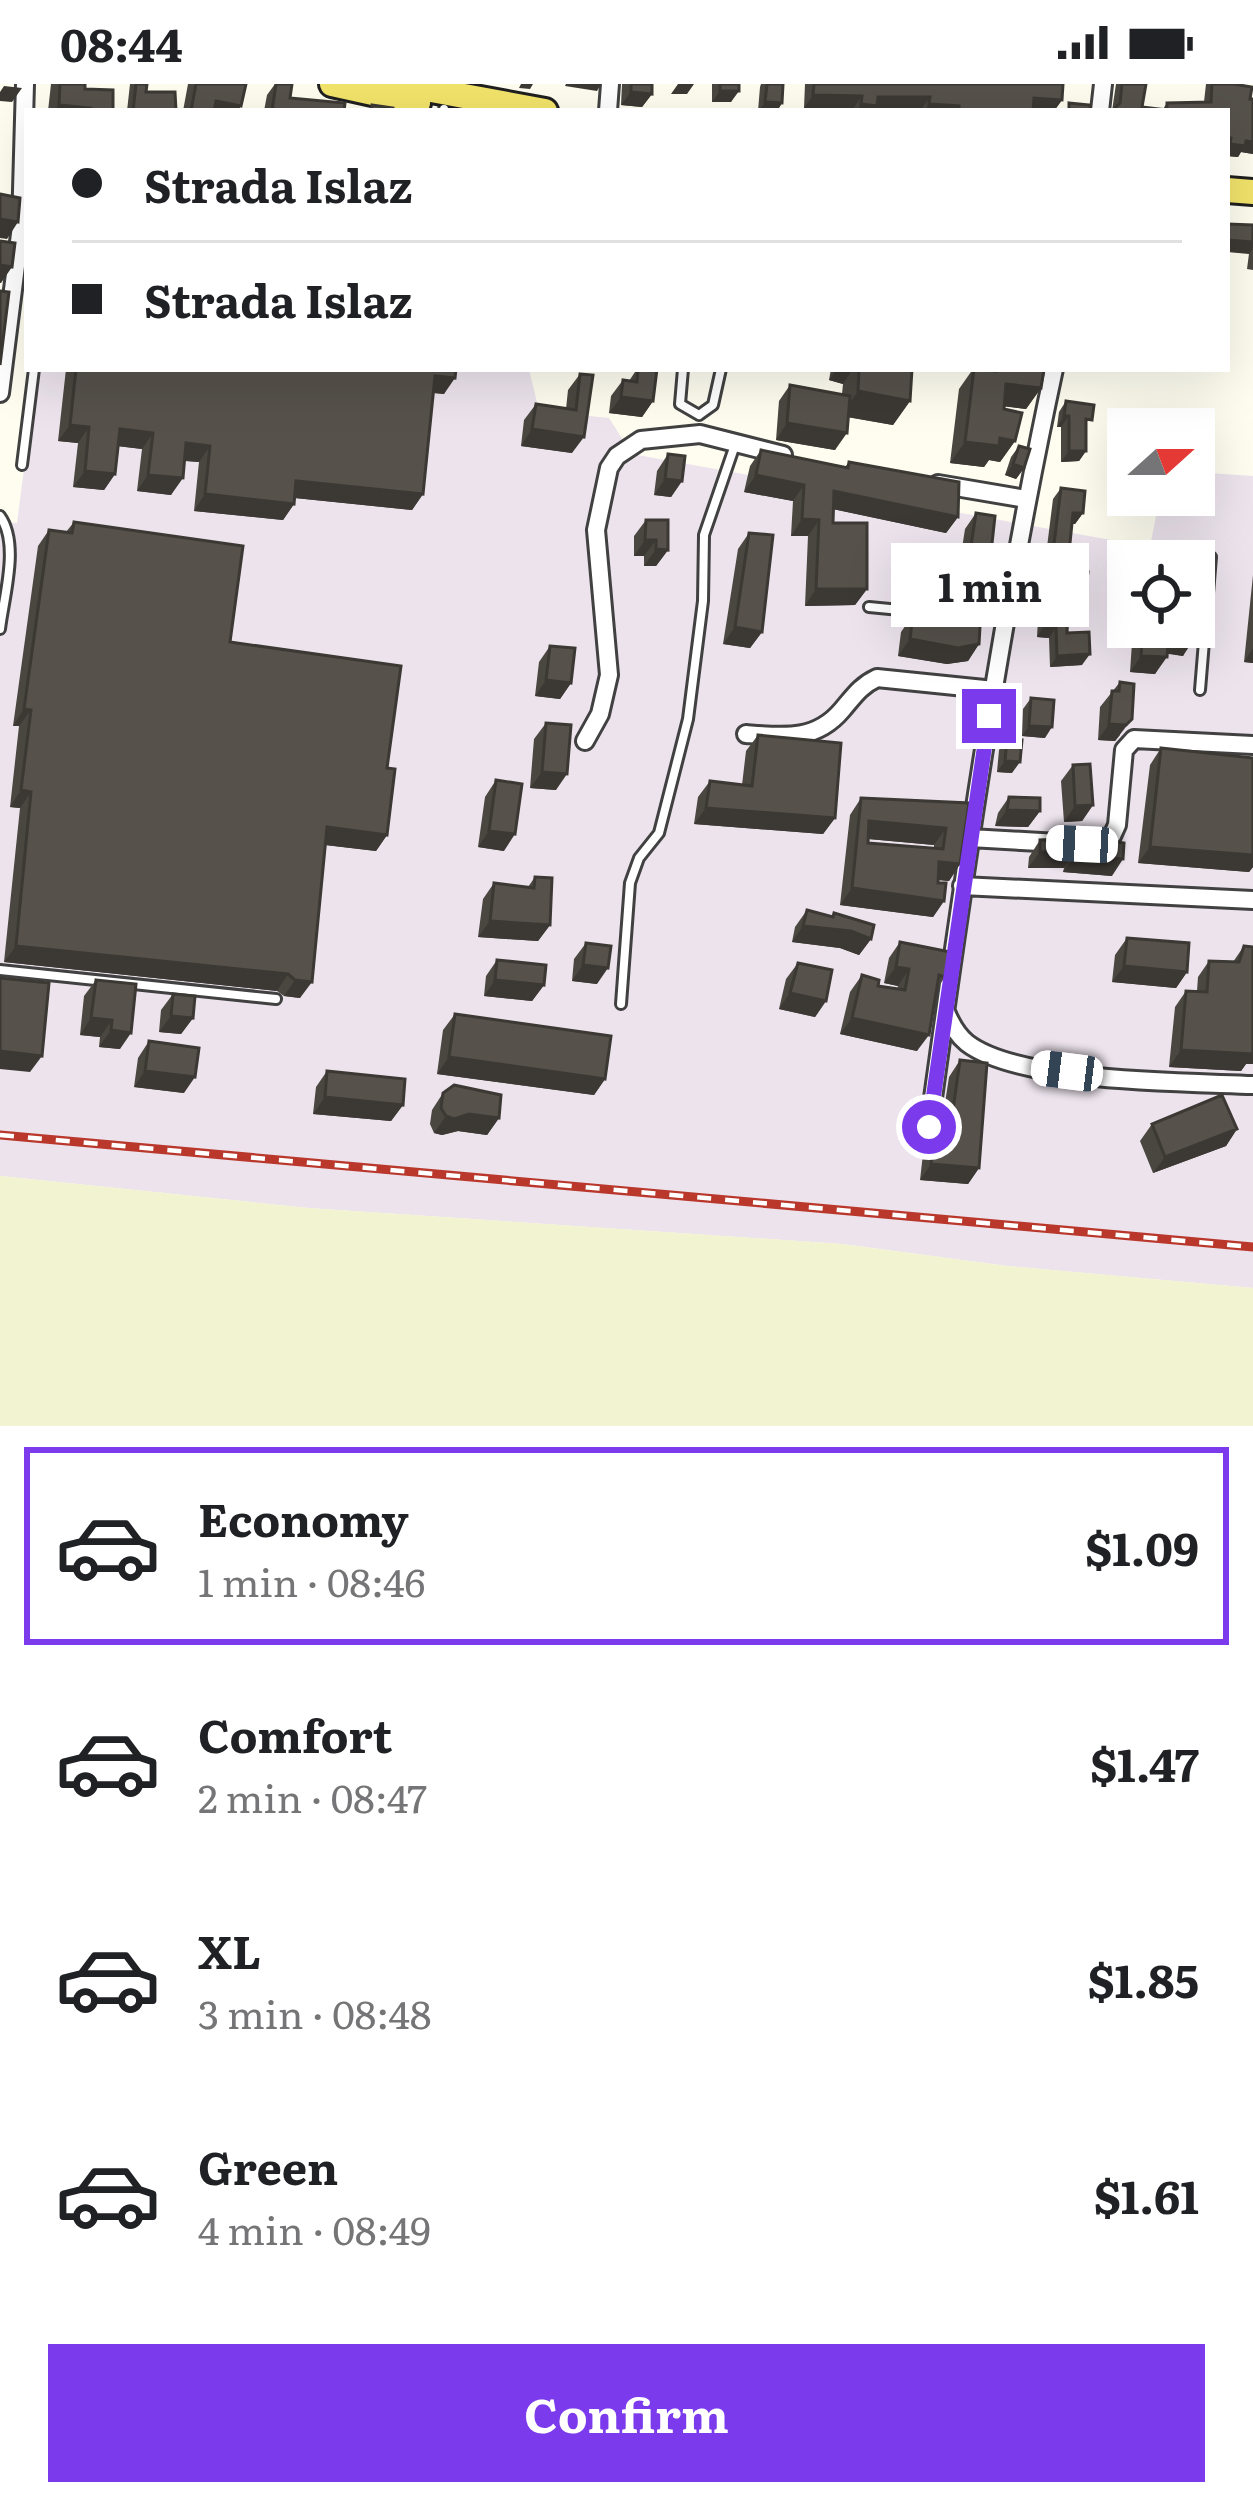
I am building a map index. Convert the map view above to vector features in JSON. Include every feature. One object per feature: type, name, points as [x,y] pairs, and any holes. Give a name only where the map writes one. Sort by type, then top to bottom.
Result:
[{"type":"main road","points":[[332,84],[449,107]]},
{"type":"main road","points":[[399,84],[449,107]]},
{"type":"street","points":[[0,393],[24,189]]},
{"type":"street","points":[[929,1127],[994,690],[1053,372]]},
{"type":"street","points":[[585,741],[600,714],[609,674],[596,562],[601,502],[617,456],[627,445],[641,440],[700,434],[797,458]]},
{"type":"street","points":[[922,482],[1026,499]]},
{"type":"street","points":[[746,734],[809,735],[829,726],[861,686],[877,678],[994,690]]},
{"type":"street","points":[[970,838],[1098,842],[1112,836],[1117,825],[1124,750],[1135,739],[1253,745]]},
{"type":"street","points":[[962,886],[1253,900]]},
{"type":"street","points":[[945,1010],[968,1044],[1013,1062],[1095,1075],[1253,1084]]},
{"type":"lane","points":[[22,465],[34,372]]},
{"type":"lane","points":[[683,372],[680,404],[699,415]]},
{"type":"lane","points":[[699,415],[713,405],[721,372]]},
{"type":"lane","points":[[699,415],[700,434]]},
{"type":"lane","points":[[621,1004],[630,883],[639,858],[659,832],[688,719],[703,601],[704,535],[735,446]]},
{"type":"lane","points":[[0,516],[10,543],[0,629]]},
{"type":"lane","points":[[869,607],[1006,621]]},
{"type":"lane","points":[[1200,690],[1203,648]]},
{"type":"lane","points":[[0,970],[276,999]]},
{"type":"shaded area","points":[[37,372],[530,372],[539,411],[609,418],[632,454],[1111,540],[1107,540],[1107,648],[1215,648],[1215,540],[1151,540],[1156,516],[1215,516],[1215,473],[1253,476],[1253,1288],[1007,1266],[842,1244],[308,1208],[0,1176],[0,522],[17,523]]},
{"type":"green space","points":[[0,1176],[308,1208],[842,1244],[1007,1266],[1253,1288],[1253,1426],[0,1426]]},
{"type":"building","points":[[60,84],[113,90],[113,108],[59,105]]},
{"type":"building","points":[[136,84],[147,84],[146,92],[175,92],[176,108],[133,108]]},
{"type":"building","points":[[196,84],[246,84],[241,106],[216,101],[215,108],[192,108]]},
{"type":"building","points":[[276,84],[292,84],[290,98],[345,103],[344,108],[272,108]]},
{"type":"building","points":[[631,84],[652,84],[652,94],[631,92]]},
{"type":"building","points":[[720,84],[739,84],[739,91],[720,91]]},
{"type":"building","points":[[767,84],[783,84],[782,103],[765,102]]},
{"type":"building","points":[[814,84],[1063,84],[1062,100],[1034,98],[1033,108],[959,108],[929,104],[930,97],[878,97],[877,106],[861,104],[862,96],[813,95]]},
{"type":"building","points":[[1122,84],[1146,84],[1142,107],[1150,108],[1115,108]]},
{"type":"building","points":[[1212,84],[1252,87],[1253,142],[1230,144],[1230,108],[1167,108],[1167,103],[1211,102]]},
{"type":"building","points":[[0,194],[20,198],[18,222],[0,219]]},
{"type":"building","points":[[1230,224],[1253,225],[1253,242],[1230,240]]},
{"type":"building","points":[[0,241],[15,243],[12,267],[0,265]]},
{"type":"building","points":[[0,291],[9,292],[0,365]]},
{"type":"building","points":[[76,372],[456,372],[455,378],[435,376],[423,494],[296,481],[294,504],[205,494],[210,446],[186,443],[183,478],[148,475],[153,433],[120,429],[115,474],[85,471],[89,427],[70,425]]},
{"type":"building","points":[[638,372],[657,372],[653,401],[621,397],[623,380],[637,382]]},
{"type":"building","points":[[859,372],[912,372],[910,401],[858,391]]},
{"type":"building","points":[[974,372],[1044,372],[1041,388],[1006,384],[1004,409],[1022,413],[1015,441],[1000,438],[999,446],[965,442]]},
{"type":"building","points":[[580,374],[593,375],[584,437],[532,429],[536,404],[576,410]]},
{"type":"building","points":[[790,385],[850,396],[847,433],[787,423]]},
{"type":"building","points":[[1066,401],[1094,405],[1092,420],[1086,419],[1086,451],[1069,451]]},
{"type":"building","points":[[1019,446],[1030,449],[1024,468],[1013,464]]},
{"type":"building","points":[[761,450],[848,468],[849,462],[959,482],[958,517],[834,491],[833,523],[867,523],[867,589],[816,589],[819,520],[802,519],[804,485],[756,475]]},
{"type":"building","points":[[668,454],[685,456],[682,481],[665,479]]},
{"type":"building","points":[[1061,488],[1085,491],[1083,513],[1073,513],[1069,553],[1053,552]]},
{"type":"building","points":[[976,513],[995,516],[988,580],[966,578]]},
{"type":"building","points":[[646,520],[668,520],[668,550],[656,549],[656,540],[645,540]]},
{"type":"building","points":[[74,522],[243,546],[230,642],[401,666],[387,768],[395,769],[387,835],[327,827],[312,982],[288,974],[16,946],[31,792],[21,790],[31,710],[24,709],[49,530],[72,533]]},
{"type":"building","points":[[749,533],[773,535],[762,632],[735,627]]},
{"type":"building","points":[[1073,570],[1088,572],[1085,591],[1071,589]]},
{"type":"building","points":[[960,607],[981,609],[979,644],[958,648],[910,639],[913,615],[960,620]]},
{"type":"building","points":[[1045,608],[1068,609],[1067,633],[1089,632],[1090,654],[1057,656],[1056,627],[1044,626]]},
{"type":"building","points":[[550,646],[575,648],[571,683],[546,680]]},
{"type":"building","points":[[1142,648],[1168,648],[1167,657],[1141,656]]},
{"type":"building","points":[[1120,682],[1134,684],[1132,719],[1126,725],[1109,724],[1112,691],[1119,691]]},
{"type":"building","points":[[1031,698],[1054,700],[1052,727],[1029,726]]},
{"type":"building","points":[[546,723],[571,725],[567,774],[542,772]]},
{"type":"building","points":[[758,735],[841,743],[835,818],[706,808],[710,781],[752,786]]},
{"type":"building","points":[[1007,739],[1022,740],[1020,762],[1005,761]]},
{"type":"building","points":[[1161,748],[1253,758],[1253,855],[1150,847]]},
{"type":"building","points":[[1090,764],[1093,805],[1075,806],[1073,765]]},
{"type":"building","points":[[496,780],[522,784],[515,834],[489,831]]},
{"type":"building","points":[[1009,797],[1040,798],[1040,811],[1007,810]]},
{"type":"building","points":[[861,798],[969,803],[960,864],[939,862],[938,883],[946,883],[944,901],[852,888]],"holes":[[[869,821],[946,828],[943,849],[868,843]]]},
{"type":"building","points":[[1089,838],[1124,843],[1123,859],[1040,852],[1040,840]]},
{"type":"building","points":[[535,877],[552,878],[550,925],[490,921],[494,883],[534,888]]},
{"type":"building","points":[[807,910],[874,925],[871,939],[851,931],[803,926]]},
{"type":"building","points":[[1127,938],[1189,943],[1187,972],[1124,966]]},
{"type":"building","points":[[900,942],[950,952],[945,977],[939,975],[929,1035],[852,1018],[862,975],[879,980],[878,986],[905,990],[909,969],[896,967]]},
{"type":"building","points":[[586,943],[611,946],[608,968],[583,965]]},
{"type":"building","points":[[1244,946],[1253,947],[1253,1054],[1181,1050],[1186,991],[1207,992],[1209,961],[1239,962]]},
{"type":"building","points":[[497,960],[546,965],[544,985],[495,980]]},
{"type":"building","points":[[798,963],[832,970],[826,1001],[790,993]]},
{"type":"building","points":[[0,978],[49,983],[42,1056],[0,1051]]},
{"type":"building","points":[[96,980],[136,984],[131,1033],[111,1030],[112,1020],[91,1018]]},
{"type":"building","points":[[173,994],[195,996],[193,1018],[171,1016]]},
{"type":"building","points":[[455,1014],[611,1036],[605,1079],[449,1057]]},
{"type":"building","points":[[149,1041],[199,1048],[195,1077],[145,1071]]},
{"type":"building","points":[[960,1060],[987,1063],[979,1168],[931,1164],[935,1129],[950,1131]]},
{"type":"building","points":[[327,1071],[405,1079],[403,1105],[325,1097]]},
{"type":"building","points":[[454,1085],[501,1095],[499,1118],[446,1116],[441,1108],[443,1093]]},
{"type":"building","points":[[1222,1095],[1237,1129],[1165,1157],[1152,1124]]},
{"type":"railway","points":[[0,1135],[1253,1247]]},
{"type":"route","points":[[929,1127],[989,716]]}]
